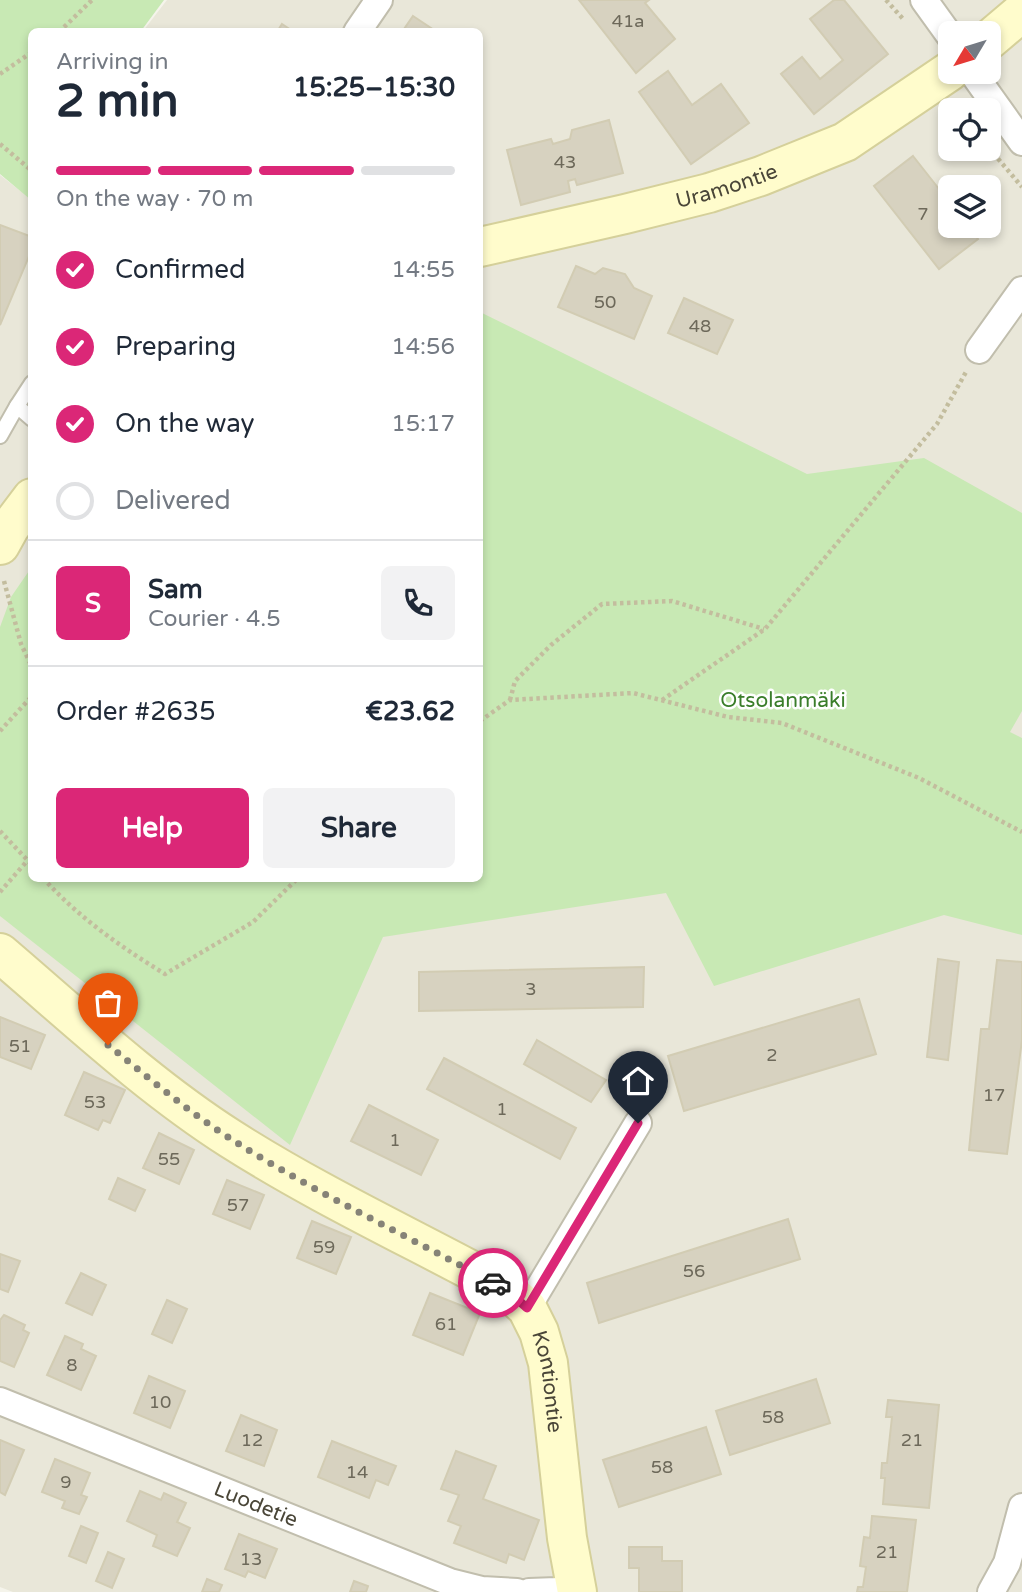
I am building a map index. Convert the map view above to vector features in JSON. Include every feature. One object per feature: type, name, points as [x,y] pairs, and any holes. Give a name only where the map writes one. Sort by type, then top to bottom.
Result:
[{"type":"street","points":[[360,28],[379,0]]},
{"type":"street","points":[[924,0],[939,21]]},
{"type":"street","points":[[1001,30],[1022,12]]},
{"type":"street","name":"Uramontie","points":[[483,246],[709,193],[761,176],[845,142],[938,79]]},
{"type":"street","points":[[981,84],[1022,142]]},
{"type":"street","points":[[979,350],[1022,290]]},
{"type":"street","name":"Kontiontie","points":[[0,953],[165,1091],[230,1139],[298,1180],[506,1289],[527,1308],[539,1332],[548,1363],[576,1589]]},
{"type":"street","points":[[527,1308],[638,1123]]},
{"type":"street","name":"Luodetie","points":[[0,1401],[450,1582],[482,1590],[517,1592]]},
{"type":"street","points":[[991,1592],[1007,1563],[1022,1507]]},
{"type":"street","points":[[529,1592],[576,1589]]},
{"type":"lane","points":[[0,436],[28,389]]},
{"type":"lane","points":[[17,406],[28,416]]},
{"type":"path","points":[[63,28],[92,0]]},
{"type":"path","points":[[0,74],[28,55]]},
{"type":"path","points":[[0,144],[28,168]]},
{"type":"path","points":[[1000,161],[1022,187]]},
{"type":"path","points":[[662,700],[765,629],[937,425],[979,350]]},
{"type":"path","points":[[9,535],[22,644],[28,658]]},
{"type":"path","points":[[510,700],[515,681],[551,646],[602,604],[671,601],[765,629]]},
{"type":"path","points":[[483,719],[510,700],[633,693],[728,717],[782,723],[919,778],[1022,832]]},
{"type":"path","points":[[0,731],[28,700]]},
{"type":"path","points":[[0,831],[28,862]]},
{"type":"path","points":[[0,892],[28,864]]},
{"type":"path","points":[[47,882],[65,903],[119,946],[165,974],[253,922],[294,882]]},
{"type":"shaded area","points":[[167,0],[1022,0],[1022,1592],[13,1592],[0,1587],[0,175],[28,197],[28,882],[483,882],[483,28],[145,28]]},
{"type":"green space","points":[[0,0],[164,0],[143,28],[28,28],[28,197],[0,174]]},
{"type":"green space","name":"Otsolanmäki","points":[[483,313],[807,474],[924,458],[1022,513],[1022,711],[1010,732],[1022,738],[1022,935],[944,915],[714,986],[666,893],[383,937],[290,1145],[0,916],[0,627],[11,597],[28,572],[28,882],[483,882]]},
{"type":"building","points":[[579,0],[649,0],[645,3],[675,39],[636,73]]},
{"type":"building","points":[[834,0],[844,0],[888,54],[814,114],[781,74],[802,57],[820,79],[843,60],[810,19]]},
{"type":"building","points":[[413,16],[431,28],[405,28]]},
{"type":"building","points":[[668,71],[692,105],[721,84],[749,123],[691,164],[639,92]]},
{"type":"building","points":[[609,120],[623,173],[577,185],[575,179],[568,181],[570,192],[521,205],[507,150],[551,139],[553,144],[570,139],[572,130]]},
{"type":"building","points":[[913,156],[938,188],[938,238],[978,239],[939,269],[874,186]]},
{"type":"building","points":[[0,225],[28,236],[28,258],[0,325]]},
{"type":"building","points":[[576,266],[595,274],[603,268],[625,274],[634,288],[652,296],[634,339],[558,307]]},
{"type":"building","points":[[684,298],[733,320],[717,354],[668,333]]},
{"type":"building","points":[[938,959],[959,962],[948,1060],[927,1057]]},
{"type":"building","points":[[997,960],[1022,962],[1022,1040],[1007,1154],[969,1150],[981,1029],[989,1029]]},
{"type":"building","points":[[644,967],[643,1007],[419,1011],[419,972]]},
{"type":"building","points":[[859,999],[876,1054],[684,1111],[668,1056]]},
{"type":"building","points":[[0,1017],[45,1035],[31,1069],[0,1057]]},
{"type":"building","points":[[537,1040],[606,1080],[591,1102],[524,1064]]},
{"type":"building","points":[[444,1058],[576,1128],[560,1159],[427,1089]]},
{"type":"building","points":[[84,1072],[125,1090],[110,1123],[103,1120],[98,1130],[65,1115]]},
{"type":"building","points":[[369,1105],[438,1140],[421,1175],[351,1141]]},
{"type":"building","points":[[159,1133],[194,1150],[179,1184],[143,1168]]},
{"type":"building","points":[[118,1178],[145,1190],[135,1211],[109,1199]]},
{"type":"building","points":[[227,1180],[264,1195],[250,1229],[213,1214]]},
{"type":"building","points":[[788,1219],[800,1259],[599,1323],[587,1283]]},
{"type":"building","points":[[312,1221],[351,1237],[336,1274],[297,1258]]},
{"type":"building","points":[[0,1254],[20,1261],[8,1292],[0,1289]]},
{"type":"building","points":[[81,1273],[106,1285],[92,1315],[66,1303]]},
{"type":"building","points":[[430,1293],[480,1313],[463,1355],[413,1335]]},
{"type":"building","points":[[167,1300],[187,1309],[172,1343],[152,1334]]},
{"type":"building","points":[[4,1315],[25,1325],[23,1330],[29,1333],[14,1367],[0,1361],[0,1320]]},
{"type":"building","points":[[65,1336],[83,1344],[81,1349],[96,1356],[81,1390],[47,1375]]},
{"type":"building","points":[[149,1376],[185,1391],[170,1428],[134,1413]]},
{"type":"building","points":[[816,1379],[830,1423],[730,1455],[716,1411]]},
{"type":"building","points":[[888,1400],[939,1405],[929,1508],[883,1504],[885,1478],[881,1478],[882,1463],[887,1463],[892,1417],[886,1417]]},
{"type":"building","points":[[241,1415],[277,1430],[264,1466],[226,1451]]},
{"type":"building","points":[[706,1427],[721,1474],[619,1507],[603,1460]]},
{"type":"building","points":[[0,1440],[24,1450],[5,1495],[0,1492]]},
{"type":"building","points":[[332,1441],[396,1466],[388,1485],[376,1480],[369,1498],[318,1477]]},
{"type":"building","points":[[456,1451],[496,1466],[483,1499],[539,1520],[524,1560],[509,1554],[506,1563],[454,1543],[461,1526],[448,1521],[459,1495],[441,1489]]},
{"type":"building","points":[[55,1459],[90,1473],[81,1495],[87,1497],[79,1514],[62,1508],[65,1501],[42,1492]]},
{"type":"building","points":[[140,1491],[161,1500],[164,1493],[186,1503],[177,1522],[190,1528],[177,1556],[153,1546],[157,1535],[127,1521]]},
{"type":"building","points":[[872,1516],[916,1520],[907,1592],[857,1592],[858,1587],[863,1587],[866,1567],[860,1566],[864,1537],[870,1538]]},
{"type":"building","points":[[81,1526],[98,1533],[86,1563],[69,1556]]},
{"type":"building","points":[[239,1534],[277,1549],[265,1578],[248,1571],[245,1577],[225,1569]]},
{"type":"building","points":[[629,1547],[662,1547],[662,1561],[682,1561],[682,1592],[639,1592],[639,1568],[629,1568]]},
{"type":"building","points":[[108,1552],[124,1559],[112,1588],[96,1581]]},
{"type":"building","points":[[207,1579],[222,1585],[219,1592],[202,1592]]},
{"type":"building","points":[[354,1581],[368,1586],[366,1592],[350,1592]]},
{"type":"way so far","points":[[108,1045],[230,1139],[298,1180],[493,1283]]},
{"type":"route","points":[[493,1283],[506,1289],[527,1308],[638,1123]]}]
